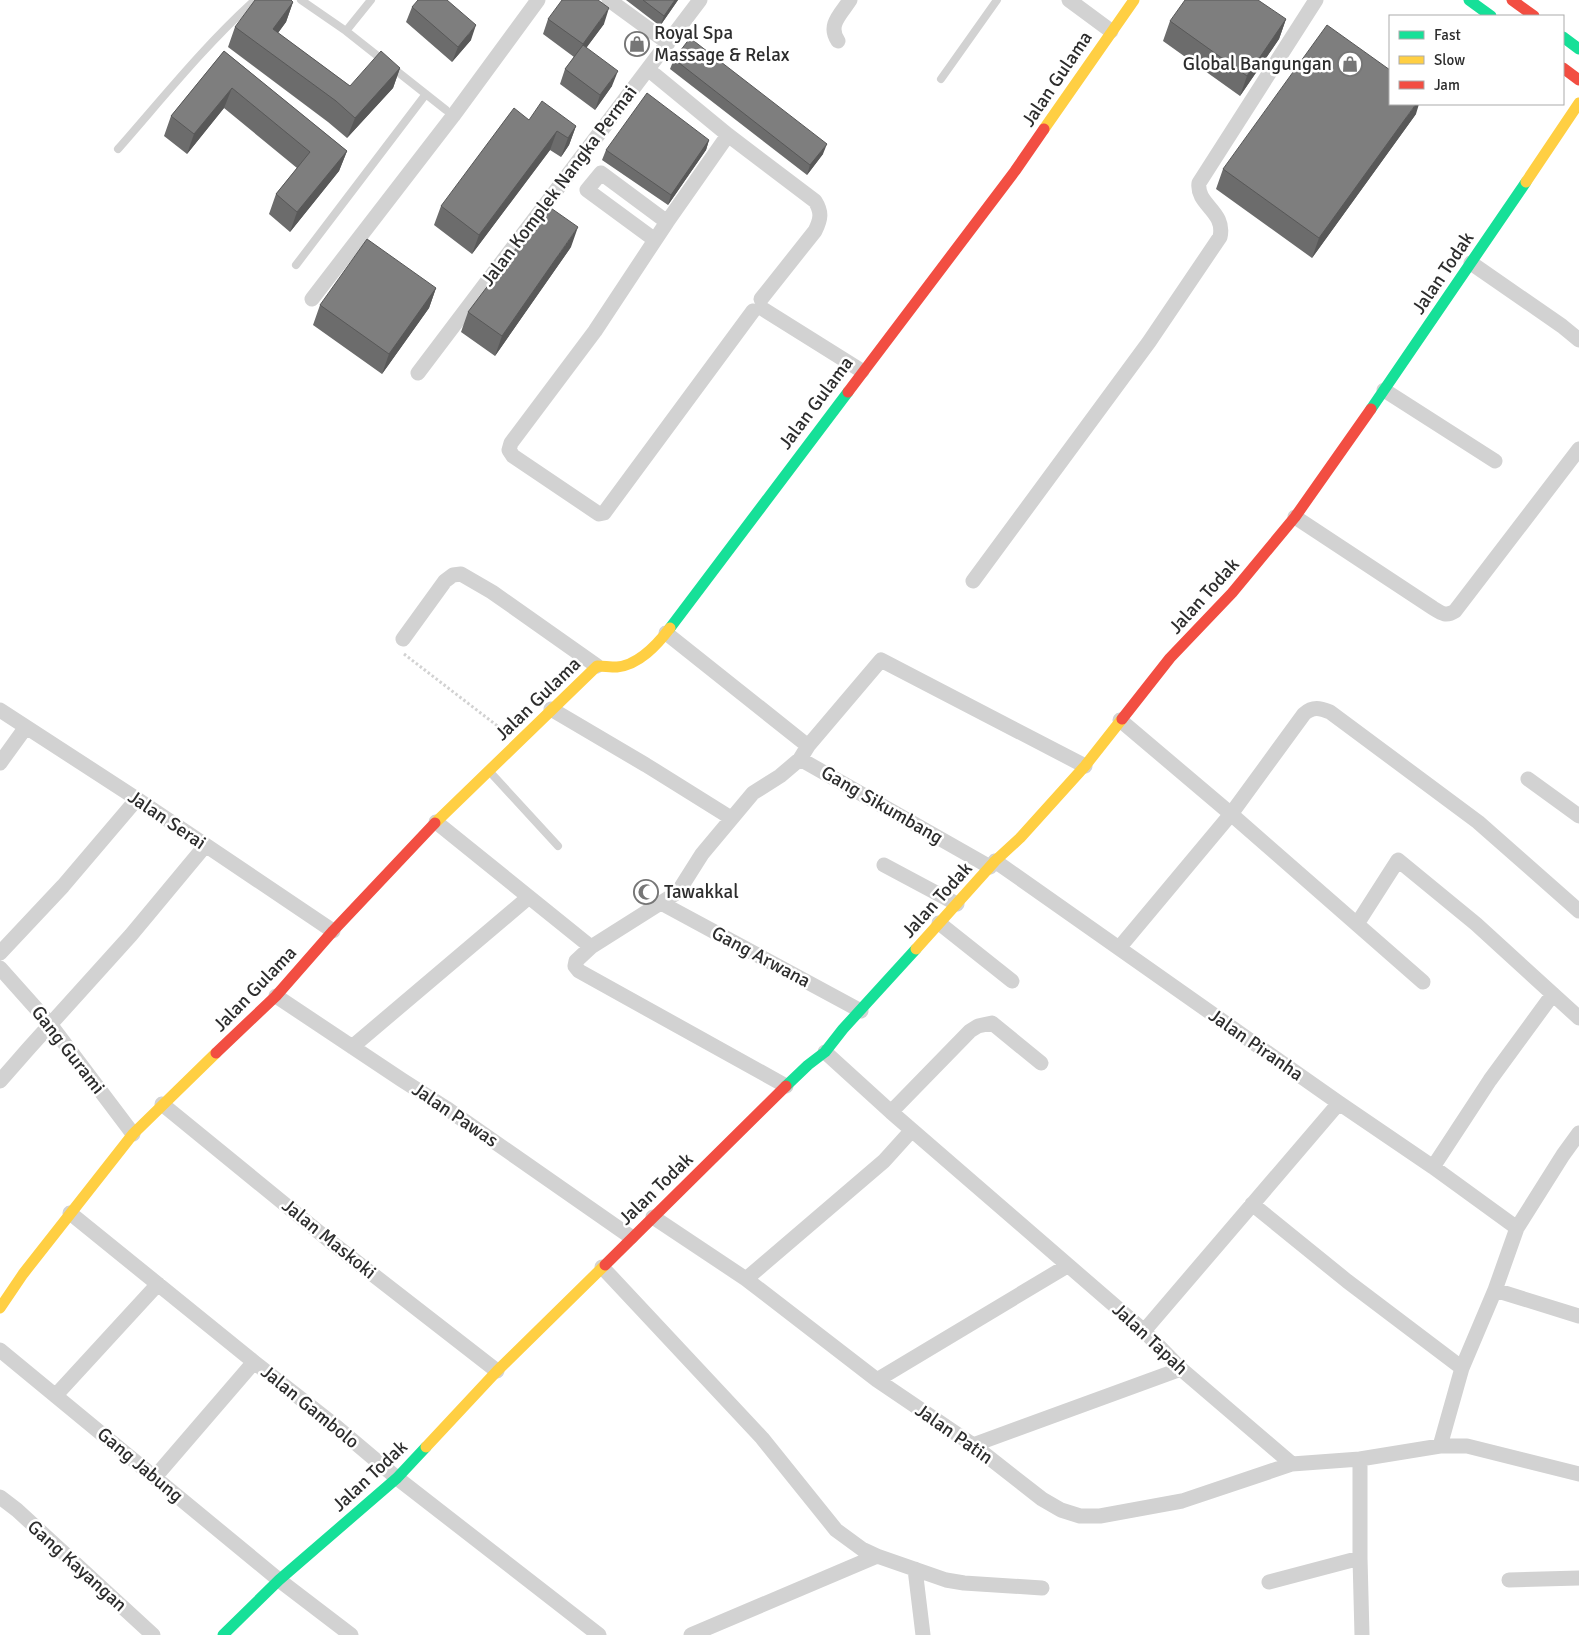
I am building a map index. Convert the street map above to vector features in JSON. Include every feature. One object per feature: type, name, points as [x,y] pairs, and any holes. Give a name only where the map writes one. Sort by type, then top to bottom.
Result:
[{"type":"street","points":[[312,299],[449,113],[538,0]]},
{"type":"street","points":[[609,0],[668,44]]},
{"type":"street","name":"Jalan Komplek Nangka Permai","points":[[418,373],[700,0]]},
{"type":"street","points":[[838,40],[834,34],[835,23],[850,0]]},
{"type":"street","points":[[1070,0],[1111,31]]},
{"type":"street","name":"Jalan Gulama","points":[[0,1308],[23,1274],[134,1134],[162,1104],[276,996],[333,931],[436,822],[597,666],[618,667],[631,662],[649,652],[666,633],[862,371],[1015,172],[1134,0]]},
{"type":"street","points":[[973,581],[1149,342],[1220,236],[1222,227],[1220,219],[1199,193],[1199,183],[1316,0]]},
{"type":"street","points":[[1469,0],[1490,15]]},
{"type":"street","points":[[1512,0],[1533,15]]},
{"type":"street","points":[[1564,38],[1579,49]]},
{"type":"street","points":[[1564,69],[1579,80]]},
{"type":"street","points":[[655,75],[728,135],[815,201],[820,210],[820,221],[815,231],[604,513],[599,514],[513,456],[509,450],[511,443],[595,331],[667,222],[728,135]]},
{"type":"street","name":"Jalan Todak","points":[[223,1635],[279,1580],[397,1478],[497,1371],[631,1237],[808,1064],[825,1052],[843,1029],[992,864],[1020,838],[1085,766],[1170,658],[1232,593],[1295,517],[1384,390],[1579,103]]},
{"type":"street","points":[[655,240],[588,190],[601,173],[667,222]]},
{"type":"street","points":[[1470,263],[1562,326],[1579,340]]},
{"type":"street","points":[[759,306],[862,371]]},
{"type":"street","points":[[1384,390],[1495,460]]},
{"type":"street","points":[[1295,517],[1433,608],[1445,614],[1451,614],[1579,449]]},
{"type":"street","points":[[403,638],[445,581],[453,575],[461,574],[492,592],[597,666]]},
{"type":"street","points":[[666,633],[808,746]]},
{"type":"street","points":[[786,1086],[579,971],[576,961],[591,947],[678,892],[702,854],[731,818],[753,793],[780,776],[800,759],[808,746],[881,660],[1085,766]]},
{"type":"street","points":[[1119,948],[1231,814],[1304,714],[1311,709],[1320,708],[1330,712],[1478,822],[1579,911]]},
{"type":"street","points":[[551,709],[731,818]]},
{"type":"street","name":"Jalan Serai","points":[[0,710],[137,799],[333,931]]},
{"type":"street","points":[[1120,720],[1424,982]]},
{"type":"street","points":[[0,763],[26,727]]},
{"type":"street","name":"Gang Sikumbang","points":[[800,759],[992,864]]},
{"type":"street","points":[[1528,779],[1578,814]]},
{"type":"street","points":[[0,953],[63,886],[137,799]]},
{"type":"street","points":[[436,822],[591,947]]},
{"type":"street","points":[[0,1081],[131,935],[205,846]]},
{"type":"street","points":[[1357,924],[1398,860],[1476,924],[1579,1018]]},
{"type":"street","name":"Jalan Piranha","points":[[992,864],[1119,948],[1517,1228]]},
{"type":"street","points":[[884,865],[957,904]]},
{"type":"street","points":[[352,1047],[528,897]]},
{"type":"street","name":"Gang Arwana","points":[[661,903],[861,1011]]},
{"type":"street","points":[[939,923],[1012,981]]},
{"type":"street","name":"Gang Gurami","points":[[0,968],[50,1024],[134,1134]]},
{"type":"street","points":[[1433,1168],[1490,1080],[1554,994]]},
{"type":"street","name":"Jalan Pawas","points":[[276,996],[446,1108],[631,1237]]},
{"type":"street","points":[[891,1112],[970,1031],[978,1026],[992,1023],[1041,1063]]},
{"type":"street","name":"Jalan Tapah","points":[[825,1052],[1067,1266],[1144,1331],[1181,1369],[1292,1464]]},
{"type":"street","points":[[1144,1331],[1339,1103]]},
{"type":"street","name":"Jalan Maskoki","points":[[162,1104],[331,1242],[497,1371]]},
{"type":"street","points":[[746,1279],[884,1161],[912,1130]]},
{"type":"street","points":[[1440,1446],[1462,1368],[1495,1290],[1517,1228],[1579,1133]]},
{"type":"street","points":[[1252,1204],[1347,1281],[1462,1368]]},
{"type":"street","name":"Jalan Gambolo","points":[[70,1213],[254,1362],[334,1424],[397,1478],[599,1635]]},
{"type":"street","name":"Jalan Patin","points":[[653,1216],[746,1279],[877,1380],[973,1445],[1042,1498],[1061,1510],[1080,1516],[1100,1516],[1182,1501],[1292,1464]]},
{"type":"street","points":[[877,1380],[1067,1266]]},
{"type":"street","points":[[602,1267],[762,1438],[836,1530],[862,1549],[946,1580],[964,1584],[1042,1588]]},
{"type":"street","points":[[56,1394],[158,1284]]},
{"type":"street","points":[[1495,1290],[1579,1316]]},
{"type":"street","name":"Gang Jabung","points":[[0,1350],[56,1394],[279,1580],[351,1635]]},
{"type":"street","points":[[155,1478],[254,1362]]},
{"type":"street","points":[[973,1445],[1181,1369]]},
{"type":"street","points":[[1292,1464],[1360,1459],[1440,1446],[1466,1446],[1579,1474]]},
{"type":"street","points":[[1360,1459],[1362,1635]]},
{"type":"street","name":"Gang Kayangan","points":[[0,1497],[17,1510],[153,1635]]},
{"type":"street","points":[[691,1635],[877,1556]]},
{"type":"street","points":[[1269,1582],[1360,1558]]},
{"type":"street","points":[[914,1569],[923,1635]]},
{"type":"street","points":[[1509,1580],[1579,1578]]},
{"type":"lane","points":[[118,149],[190,67],[238,15],[255,0]]},
{"type":"lane","points":[[301,0],[346,31],[449,113]]},
{"type":"lane","points":[[346,31],[371,0]]},
{"type":"lane","points":[[940,79],[997,0]]},
{"type":"lane","points":[[296,265],[426,94]]},
{"type":"lane","points":[[489,771],[558,846]]},
{"type":"path","points":[[403,638],[401,645],[404,654],[519,742]]},
{"type":"building","points":[[255,0],[291,0],[293,2],[273,29],[350,86],[381,51],[400,68],[355,118],[336,101],[235,27]]},
{"type":"building","points":[[418,0],[447,0],[476,25],[458,47],[412,7]]},
{"type":"building","points":[[562,0],[598,0],[609,8],[583,44],[548,19]]},
{"type":"building","points":[[643,0],[675,0],[664,16]]},
{"type":"building","points":[[1185,0],[1258,0],[1286,19],[1247,76],[1170,21]]},
{"type":"building","points":[[1327,25],[1389,69],[1389,105],[1415,105],[1319,238],[1223,169]]},
{"type":"building","points":[[690,38],[827,144],[810,165],[674,59]]},
{"type":"building","points":[[583,45],[618,71],[600,95],[565,69]]},
{"type":"building","points":[[224,51],[347,151],[297,212],[276,194],[310,152],[232,88],[194,134],[171,116]]},
{"type":"building","points":[[647,93],[709,140],[671,195],[606,150]]},
{"type":"building","points":[[542,101],[576,126],[568,138],[557,131],[479,235],[441,206],[514,108],[529,120]]},
{"type":"building","points":[[548,206],[578,227],[502,336],[468,312]]},
{"type":"building","points":[[367,239],[436,288],[389,354],[320,305]]},
{"type":"traffic: fast","points":[[1469,0],[1490,15]]},
{"type":"traffic: fast","points":[[1564,38],[1579,49]]},
{"type":"traffic: fast","points":[[1371,409],[1526,182]]},
{"type":"traffic: fast","points":[[670,628],[848,392]]},
{"type":"traffic: fast","points":[[786,1086],[825,1052],[843,1029],[916,949]]},
{"type":"traffic: fast","points":[[223,1635],[279,1580],[397,1478],[426,1447]]},
{"type":"traffic: slow","points":[[1044,129],[1134,0]]},
{"type":"traffic: slow","points":[[1526,182],[1579,103]]},
{"type":"traffic: slow","points":[[435,823],[597,666],[617,667],[633,662],[647,653],[670,628]]},
{"type":"traffic: slow","points":[[916,949],[995,861],[1020,838],[1085,766],[1122,719]]},
{"type":"traffic: slow","points":[[0,1308],[23,1274],[133,1134],[216,1053]]},
{"type":"traffic: slow","points":[[426,1447],[497,1371],[605,1265]]},
{"type":"traffic: jam","points":[[1512,0],[1533,15]]},
{"type":"traffic: jam","points":[[1564,69],[1579,80]]},
{"type":"traffic: jam","points":[[848,392],[1015,171],[1044,129]]},
{"type":"traffic: jam","points":[[1122,719],[1170,658],[1232,593],[1295,517],[1371,409]]},
{"type":"traffic: jam","points":[[216,1053],[276,996],[333,931],[435,823]]},
{"type":"traffic: jam","points":[[605,1265],[786,1086]]},
{"type":"place","name":"Royal Spa Massage & Relax","points":[[637,44]]},
{"type":"place","name":"Global Bangungan","points":[[1350,64]]},
{"type":"place","name":"Tawakkal","points":[[646,892]]}]
